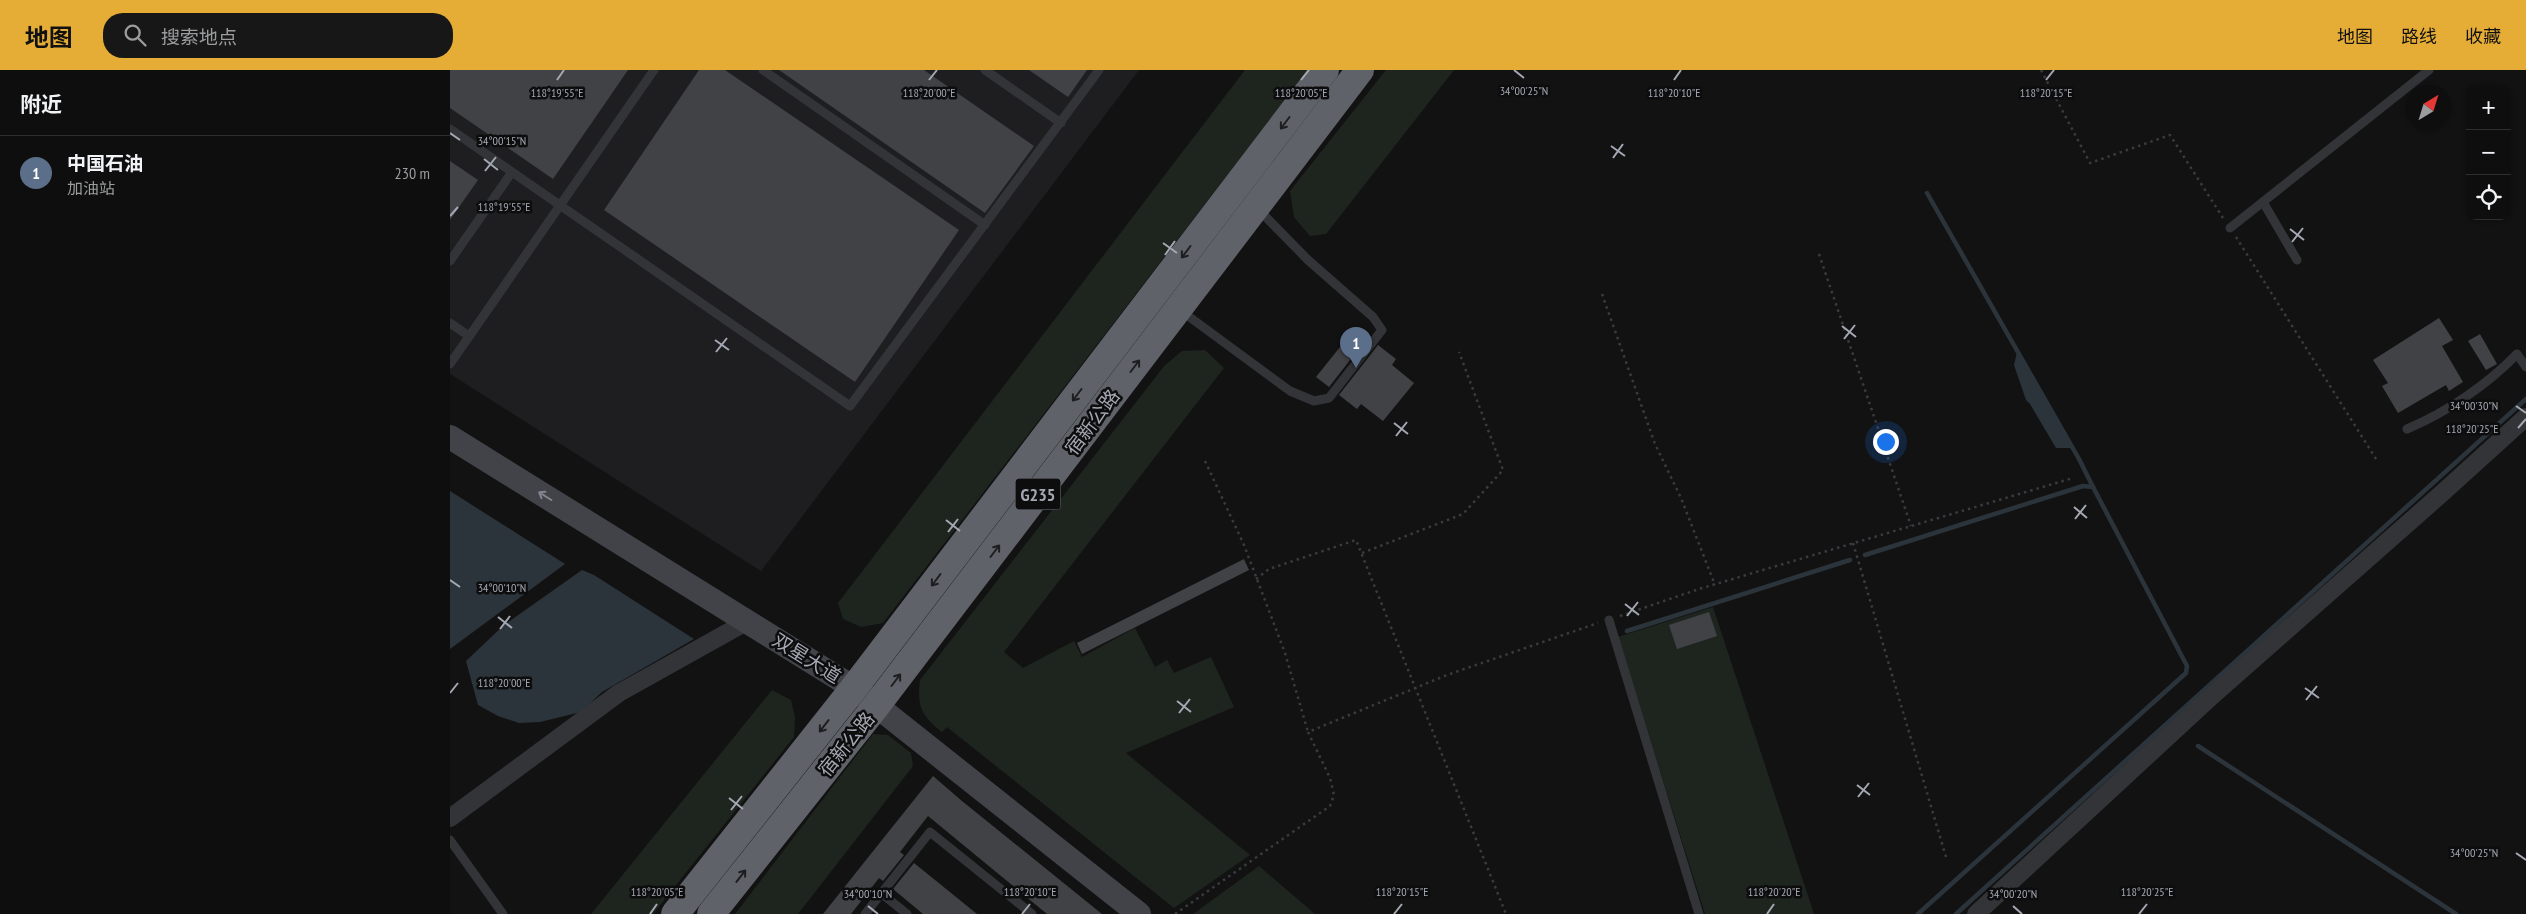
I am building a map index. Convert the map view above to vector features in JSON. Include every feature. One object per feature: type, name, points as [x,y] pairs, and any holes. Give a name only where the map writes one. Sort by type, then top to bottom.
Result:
[{"type":"highway","name":"宿新公路","points":[[676,914],[850,693],[1325,70]]},
{"type":"highway","name":"宿新公路","points":[[711,914],[872,712],[1360,70]]},
{"type":"street","points":[[1976,914],[2212,696],[2526,417]]},
{"type":"street","name":"双星大道","points":[[450,436],[740,625]]},
{"type":"street","name":"双星大道","points":[[450,455],[740,625],[850,693],[872,712],[1132,912]]},
{"type":"street","points":[[450,818],[619,693],[740,625]]},
{"type":"lane","points":[[450,364],[654,70]]},
{"type":"lane","points":[[763,70],[985,225]]},
{"type":"lane","points":[[985,70],[1061,123]]},
{"type":"lane","points":[[450,129],[850,406],[1099,70]]},
{"type":"lane","points":[[2230,228],[2429,70]]},
{"type":"lane","points":[[450,261],[512,172]]},
{"type":"lane","points":[[2263,202],[2297,260]]},
{"type":"lane","points":[[1179,309],[1290,391],[1314,401],[1329,398],[1382,330],[1373,317],[1308,260],[1256,207]]},
{"type":"lane","points":[[450,323],[469,336]]},
{"type":"lane","points":[[2407,429],[2430,420],[2482,384],[2517,354],[2526,367]]},
{"type":"lane","points":[[1609,620],[1699,914]]},
{"type":"lane","points":[[864,914],[930,832],[1032,914]]},
{"type":"lane","points":[[450,840],[503,914]]},
{"type":"lane","points":[[881,893],[907,914]]},
{"type":"path","points":[[2040,70],[2090,163],[2170,135],[2378,462]]},
{"type":"path","points":[[1819,254],[1911,526]]},
{"type":"path","points":[[1602,294],[1655,444],[1681,498],[1715,585]]},
{"type":"path","points":[[1362,553],[1463,514],[1503,470],[1459,352]]},
{"type":"path","points":[[1175,914],[1330,806],[1334,795],[1330,778],[1308,732],[1285,653],[1244,545],[1205,460]]},
{"type":"path","points":[[1308,732],[1447,675],[1609,620],[1715,585],[2073,478]]},
{"type":"path","points":[[1256,579],[1269,569],[1356,540],[1506,914]]},
{"type":"path","points":[[1854,543],[1946,857]]},
{"type":"shaded area","points":[[450,70],[1139,70],[761,571],[450,374]]},
{"type":"shaded area","points":[[1245,70],[1308,70],[883,623],[861,627],[843,619],[838,603]]},
{"type":"shaded area","points":[[1386,70],[1454,70],[1326,234],[1310,236],[1294,217],[1290,191]]},
{"type":"shaded area","points":[[1205,350],[1224,368],[1004,652],[1023,668],[1074,641],[1082,657],[1135,628],[1155,667],[1167,660],[1174,673],[1211,657],[1234,707],[1126,753],[1250,855],[1174,908],[947,727],[942,732],[935,726],[922,710],[919,689],[920,680],[1165,365],[1182,351]]},
{"type":"shaded area","points":[[2017,352],[2073,448],[2056,448],[2026,400],[2014,365]]},
{"type":"shaded area","points":[[450,491],[565,564],[450,649]]},
{"type":"shaded area","points":[[582,570],[594,575],[694,639],[602,692],[581,712],[540,722],[519,723],[498,716],[478,705],[466,661],[504,625]]},
{"type":"shaded area","points":[[1713,607],[1814,914],[1705,914],[1618,637]]},
{"type":"shaded area","points":[[772,690],[791,700],[795,717],[794,737],[653,914],[591,914]]},
{"type":"shaded area","points":[[873,734],[888,735],[911,753],[913,766],[798,914],[735,914]]},
{"type":"shaded area","points":[[1259,866],[1315,914],[1193,914]]},
{"type":"building","points":[[450,70],[628,70],[553,179],[450,108]]},
{"type":"building","points":[[699,70],[725,70],[959,230],[855,382],[604,210]]},
{"type":"building","points":[[779,70],[924,70],[1034,146],[985,213]]},
{"type":"building","points":[[1029,70],[1087,70],[1068,97]]},
{"type":"building","points":[[450,161],[478,180],[450,220]]},
{"type":"building","points":[[2439,318],[2453,340],[2442,346],[2463,382],[2449,391],[2446,385],[2398,413],[2382,386],[2388,383],[2373,360]]},
{"type":"building","points":[[1356,327],[1368,337],[1329,387],[1316,377]]},
{"type":"building","points":[[2480,334],[2497,364],[2486,370],[2468,341]]},
{"type":"building","points":[[1378,345],[1396,359],[1392,365],[1414,383],[1383,421],[1361,404],[1357,409],[1339,395]]},
{"type":"building","points":[[1244,559],[1249,570],[1082,654],[1077,643]]},
{"type":"building","points":[[1709,612],[1717,636],[1677,649],[1669,625]]},
{"type":"building","points":[[933,776],[1102,914],[1047,914],[928,816],[900,852],[904,855],[883,881],[879,878],[851,914],[823,914]]},
{"type":"building","points":[[914,863],[977,914],[923,914],[893,889]]},
{"type":"waterway","points":[[1927,193],[2079,459],[2093,487]]},
{"type":"waterway","points":[[1956,914],[2526,399]]},
{"type":"waterway","points":[[1865,555],[2083,486],[2093,487],[2187,666],[2186,673],[1918,914]]},
{"type":"waterway","points":[[1627,631],[1850,560]]},
{"type":"waterway","points":[[2198,746],[2456,914]]},
{"type":"place","name":"中国石油","points":[[1356,368]]}]
